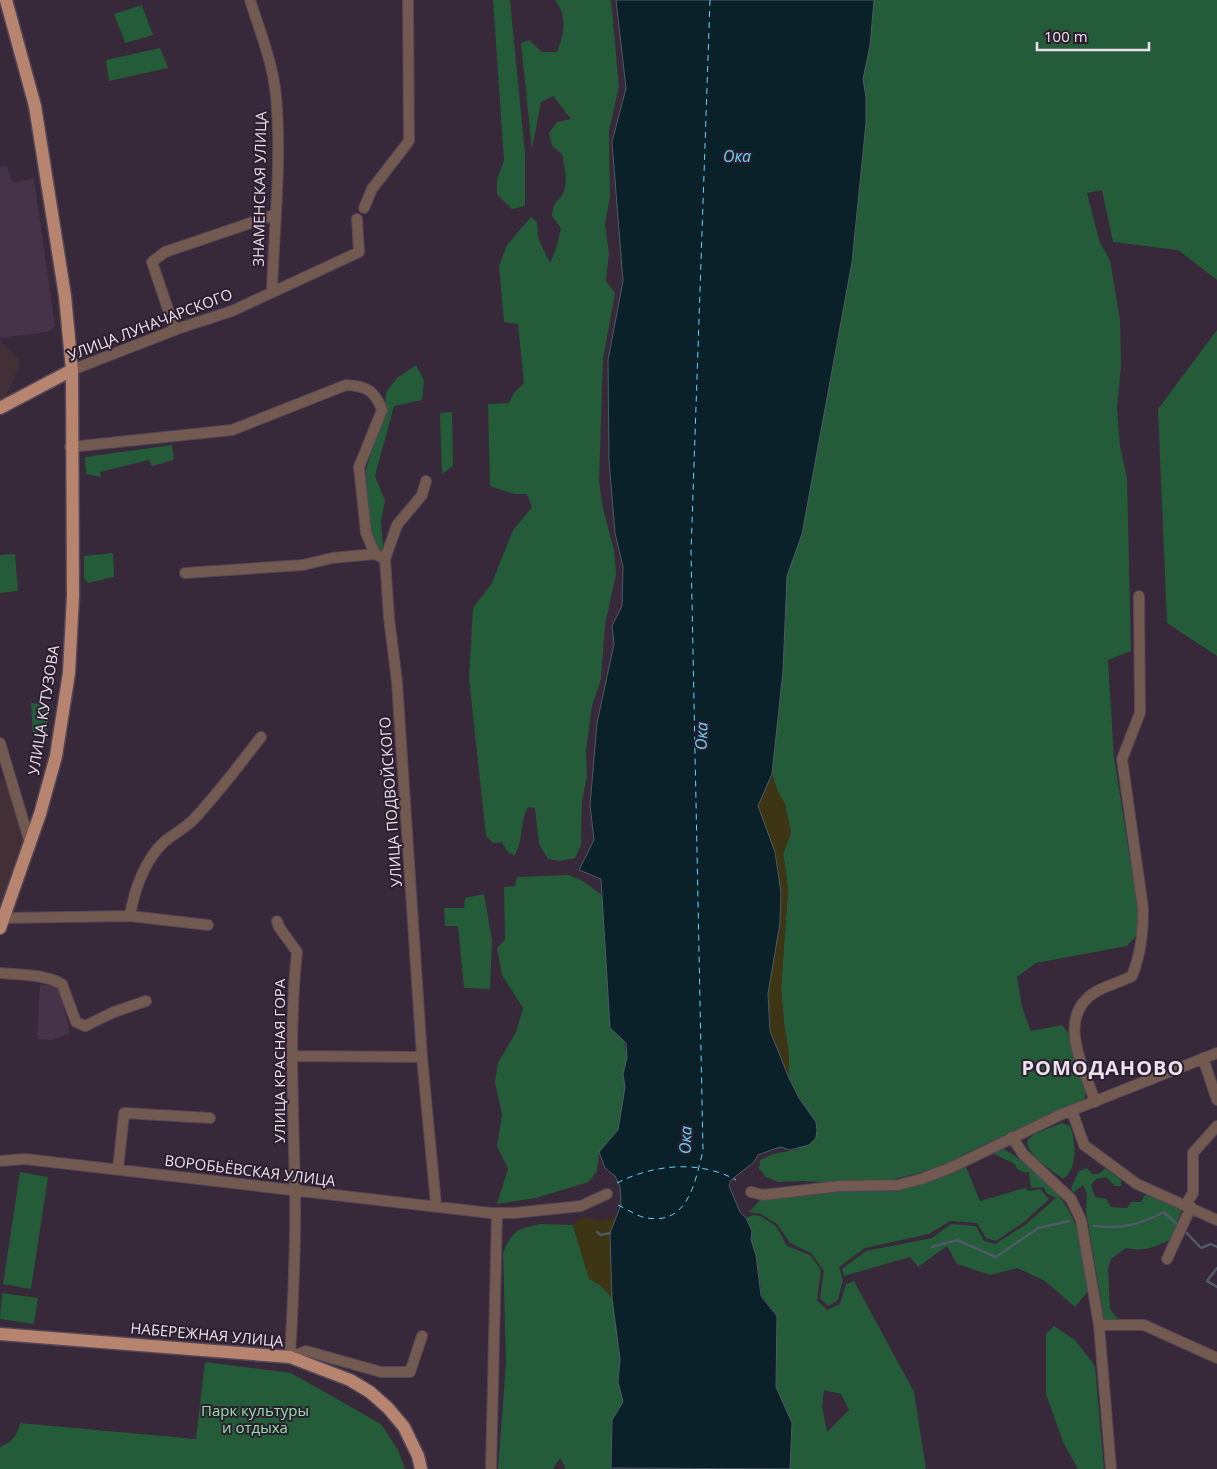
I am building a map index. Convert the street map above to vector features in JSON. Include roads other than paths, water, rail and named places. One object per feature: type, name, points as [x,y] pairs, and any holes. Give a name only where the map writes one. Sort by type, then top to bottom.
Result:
[{"type":"main road","name":"УЛИЦА КУТУЗОВА","points":[[3,923],[30,843],[56,756],[69,673],[73,596],[70,447],[72,370],[59,248],[35,106],[6,0]]},
{"type":"main road","name":"УЛИЦА ЛУНАЧАРСКОГО","points":[[0,408],[72,370]]},
{"type":"main road","name":"НАБЕРЕЖНАЯ УЛИЦА","points":[[0,1334],[290,1357],[350,1380],[370,1392],[388,1408],[404,1427],[418,1456],[421,1469]]},
{"type":"street","name":"ЗНАМЕНСКАЯ УЛИЦА","points":[[250,0],[273,78],[276,96],[278,146],[272,292]]},
{"type":"street","points":[[364,208],[372,189],[409,141],[408,0]]},
{"type":"street","points":[[175,330],[152,262],[165,252],[274,215]]},
{"type":"street","name":"УЛИЦА ЛУНАЧАРСКОГО","points":[[72,370],[232,310],[313,275],[359,252],[357,219]]},
{"type":"street","points":[[70,447],[232,430],[346,385],[359,385],[371,390],[382,410],[359,466],[366,534],[375,554]]},
{"type":"street","name":"УЛИЦА ПОДВОЙСКОГО","points":[[426,481],[422,495],[396,526],[386,559],[389,618],[397,682],[422,1057],[436,1206]]},
{"type":"street","points":[[185,573],[303,566],[332,558],[375,554],[386,559]]},
{"type":"street","points":[[1095,1102],[1072,1030],[1074,1017],[1081,1005],[1097,991],[1132,976],[1140,955],[1143,932],[1143,908],[1122,758],[1140,713],[1140,596]]},
{"type":"street","points":[[130,916],[132,905],[147,864],[155,853],[165,841],[192,821],[261,737]]},
{"type":"street","points":[[0,743],[30,843]]},
{"type":"street","points":[[3,923],[130,916],[208,925]]},
{"type":"street","name":"УЛИЦА КРАСНАЯ ГОРА","points":[[277,921],[279,927],[297,952],[292,996],[295,1190],[294,1297],[290,1357]]},
{"type":"street","points":[[0,973],[41,977],[62,984],[76,1022],[85,1026],[114,1012],[146,1001]]},
{"type":"street","points":[[751,1192],[763,1195],[840,1186],[898,1185],[950,1168],[1012,1137],[1072,1111],[1217,1053]]},
{"type":"street","points":[[292,1056],[422,1057]]},
{"type":"street","points":[[1203,1058],[1217,1100]]},
{"type":"street","points":[[1072,1111],[1084,1145],[1137,1184],[1188,1205],[1217,1220]]},
{"type":"street","points":[[118,1170],[124,1114],[210,1118]]},
{"type":"street","points":[[1166,1259],[1193,1193],[1192,1153],[1217,1126]]},
{"type":"street","points":[[1012,1137],[1023,1154],[1046,1173],[1075,1205],[1081,1220],[1099,1326],[1108,1410],[1111,1469]]},
{"type":"street","name":"ВОРОБЬЁВСКАЯ УЛИЦА","points":[[0,1161],[25,1159],[497,1213],[581,1206],[607,1194]]},
{"type":"street","points":[[491,1469],[497,1213]]},
{"type":"street","points":[[1099,1326],[1144,1325],[1217,1358]]},
{"type":"street","points":[[290,1357],[306,1351],[381,1372],[410,1372],[422,1336]]},
{"type":"water","name":"Ока","points":[[616,0],[874,0],[870,46],[863,79],[866,97],[866,123],[852,262],[802,534],[787,576],[783,671],[772,774],[758,806],[775,852],[781,892],[780,923],[768,994],[770,1031],[789,1078],[799,1098],[816,1122],[817,1130],[816,1138],[809,1145],[790,1150],[781,1147],[758,1155],[754,1162],[731,1180],[729,1186],[740,1212],[746,1218],[752,1231],[751,1240],[756,1255],[761,1296],[777,1316],[776,1387],[792,1423],[790,1469],[611,1468],[612,1420],[623,1402],[618,1382],[620,1359],[612,1298],[610,1233],[621,1205],[620,1186],[615,1176],[605,1168],[599,1152],[618,1130],[625,1087],[623,1074],[627,1058],[626,1043],[610,1028],[601,879],[579,870],[594,840],[590,805],[597,723],[614,644],[612,626],[622,606],[623,567],[615,533],[609,460],[608,360],[623,281],[612,142],[626,88]]},
{"type":"waterway","points":[[1094,1226],[1113,1227],[1130,1225],[1164,1212],[1179,1226]]},
{"type":"waterway","points":[[932,1247],[957,1240],[996,1257],[1038,1228],[1069,1221]]},
{"type":"waterway","points":[[1183,1229],[1201,1248],[1211,1244],[1217,1247]]},
{"type":"waterway","points":[[597,1232],[601,1235],[610,1233]]},
{"type":"waterway","points":[[1217,1268],[1207,1281],[1217,1287]]},
{"type":"district","name":"РОМОДАНОВО","points":[[1103,1067]]},
{"type":"park label","name":"Парк культуры и отдыха","points":[[255,1418]]}]
